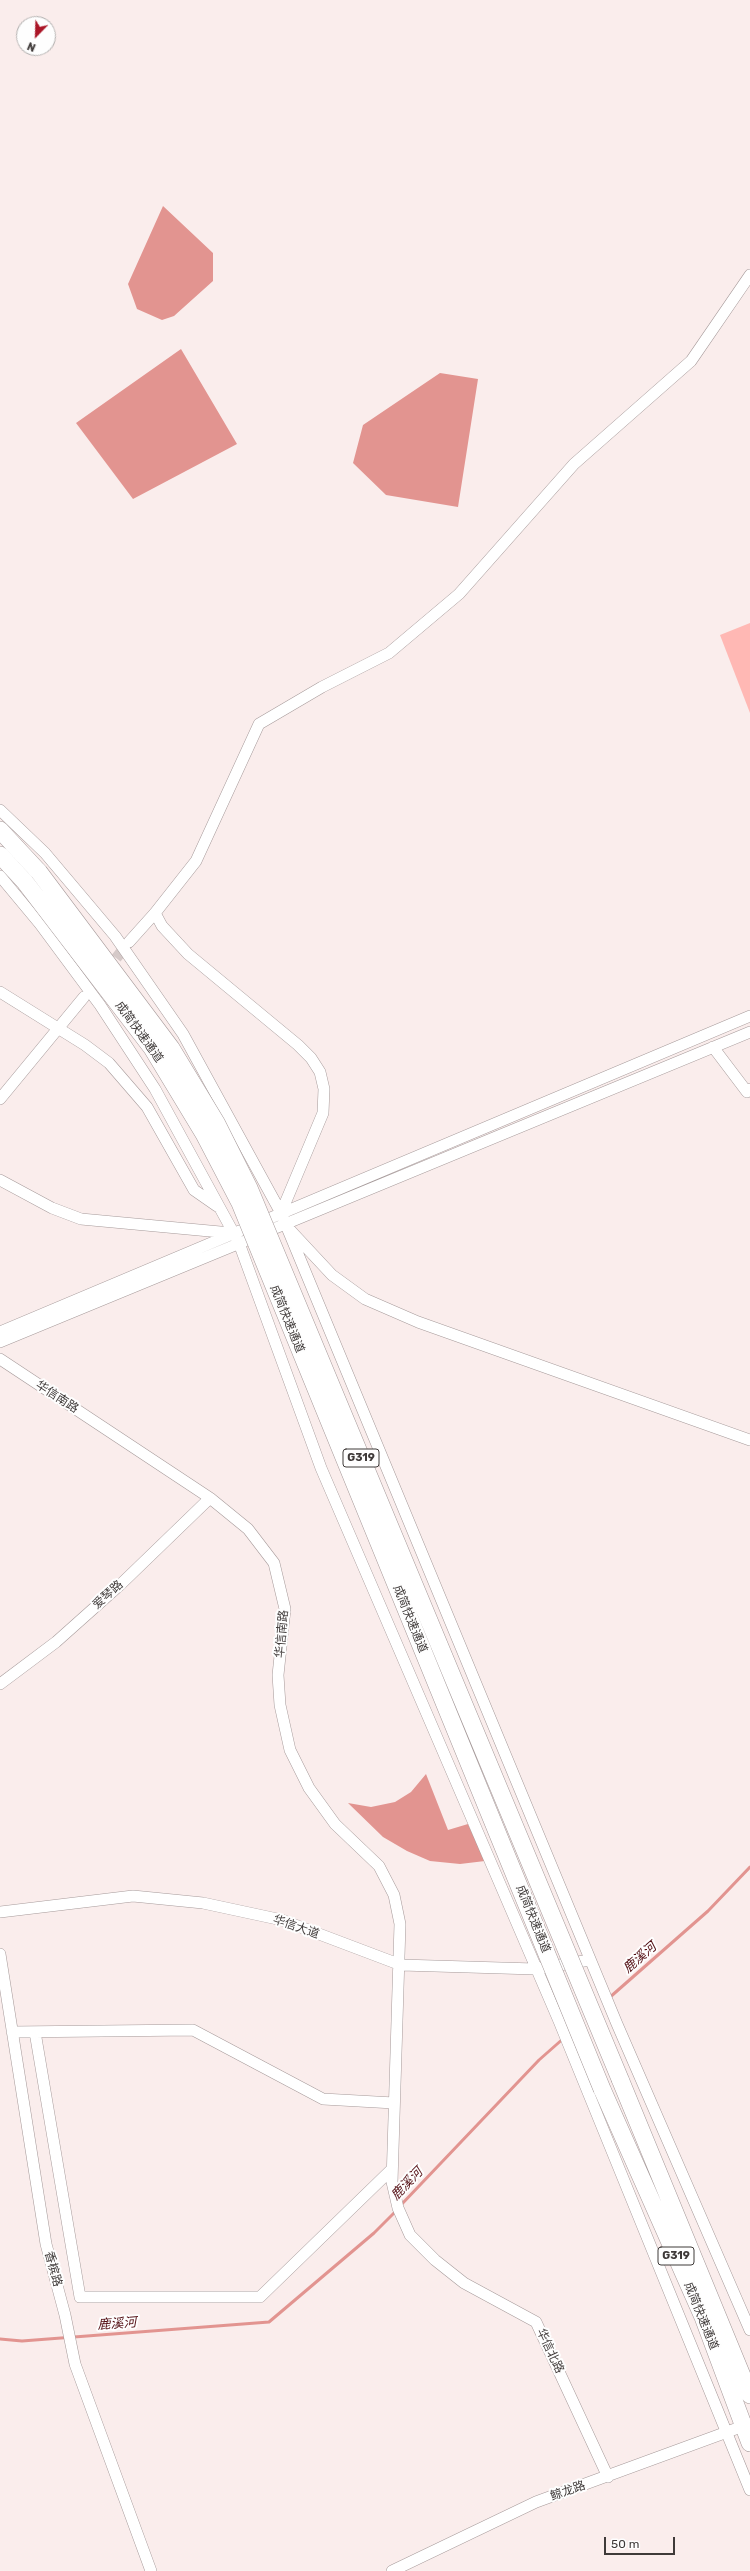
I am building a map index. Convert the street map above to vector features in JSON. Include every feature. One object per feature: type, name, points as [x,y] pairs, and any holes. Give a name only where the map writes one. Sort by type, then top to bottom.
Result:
[{"type":"highway","name":"成简快速通道","points":[[0,830],[152,1048],[204,1134],[240,1203],[602,2090],[703,2317],[747,2425]]},
{"type":"highway","name":"成简快速通道","points":[[0,855],[32,877],[171,1048],[217,1124],[249,1188],[750,2395]]},
{"type":"highway","name":"G319","points":[[747,2425],[750,2443]]},
{"type":"street","points":[[129,942],[156,913],[196,861],[259,724],[322,687],[389,653],[459,594],[574,464],[691,361],[750,275]]},
{"type":"street","points":[[0,810],[45,853],[115,936],[182,1034],[281,1213],[600,1985],[750,2330]]},
{"type":"street","points":[[0,876],[40,924],[95,999],[151,1082],[239,1243],[321,1468],[535,1969],[559,2021],[750,2490]]},
{"type":"street","points":[[156,913],[162,926],[188,954],[298,1045],[311,1058],[320,1072],[324,1089],[322,1113],[281,1213]]},
{"type":"street","points":[[0,992],[91,1049],[126,1080],[147,1107],[194,1190],[220,1208]]},
{"type":"street","points":[[0,1098],[84,997]]},
{"type":"street","points":[[0,1332],[750,1016]]},
{"type":"street","points":[[0,1342],[750,1032]]},
{"type":"street","points":[[713,1047],[747,1092],[750,1090]]},
{"type":"street","points":[[0,1180],[52,1208],[81,1219],[234,1233]]},
{"type":"street","points":[[286,1224],[332,1275],[365,1299],[418,1322],[750,1440]]},
{"type":"street","name":"华信南路","points":[[0,1359],[210,1498],[248,1529],[262,1544],[276,1567],[285,1609],[278,1675],[280,1705],[290,1750],[309,1788],[335,1824],[379,1866],[394,1895],[400,1924],[401,1965],[394,2103],[392,2182],[398,2208],[410,2235]]},
{"type":"street","name":"爱琴路","points":[[0,1684],[56,1642],[121,1584],[210,1498]]},
{"type":"street","name":"华信大道","points":[[0,1912],[133,1896],[203,1903],[282,1920],[401,1965],[535,1969],[590,1960]]},
{"type":"street","name":"香槟路","points":[[0,1954],[46,2244],[66,2315],[75,2364],[151,2571]]},
{"type":"street","points":[[12,2032],[193,2030],[323,2099],[394,2103]]},
{"type":"street","points":[[35,2032],[80,2297],[260,2297],[392,2169]]},
{"type":"street","name":"华信北路","points":[[410,2235],[435,2260],[464,2282],[536,2322],[608,2476]]},
{"type":"street","name":"鲸龙路","points":[[392,2571],[536,2502],[726,2431],[747,2425]]},
{"type":"shaded area","points":[[163,206],[213,253],[213,281],[174,316],[162,320],[137,309],[128,284]]},
{"type":"shaded area","points":[[181,349],[237,444],[133,499],[76,423]]},
{"type":"shaded area","points":[[440,373],[478,379],[458,507],[386,495],[353,463],[363,425]]},
{"type":"shaded area","points":[[750,623],[750,713],[720,635]]},
{"type":"shaded area","points":[[426,1774],[448,1830],[468,1824],[485,1861],[460,1864],[430,1861],[407,1851],[383,1837],[348,1803],[371,1807],[395,1802],[411,1792]]},
{"type":"waterway","name":"鹿溪河","points":[[609,1998],[708,1911],[750,1867]]},
{"type":"waterway","name":"鹿溪河","points":[[400,2206],[539,2060],[573,2030]]},
{"type":"waterway","name":"鹿溪河","points":[[0,2339],[22,2341],[269,2322],[374,2233],[397,2210]]},
{"type":"tunnel","points":[[106,971],[129,942]]}]
